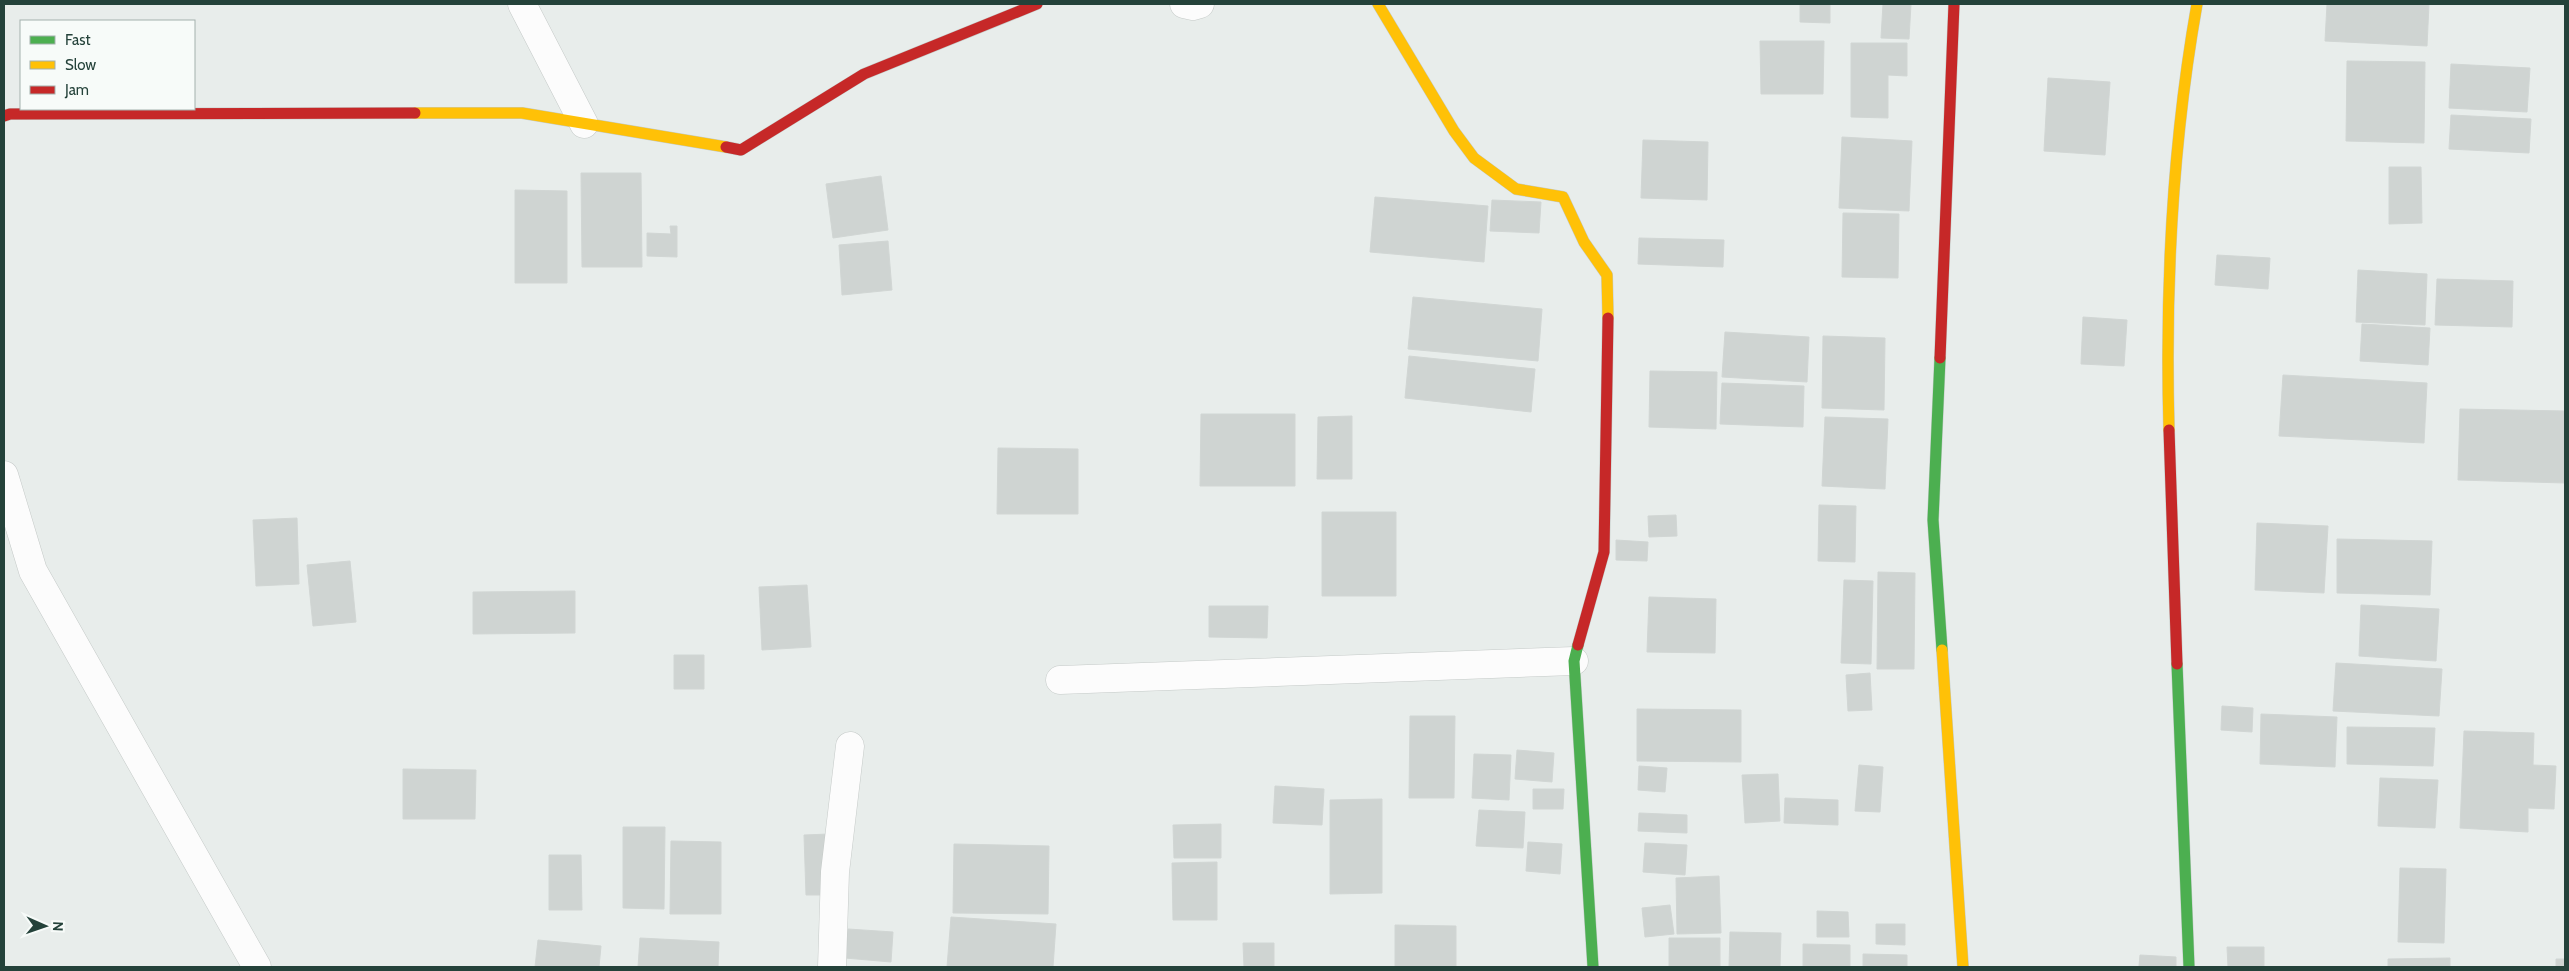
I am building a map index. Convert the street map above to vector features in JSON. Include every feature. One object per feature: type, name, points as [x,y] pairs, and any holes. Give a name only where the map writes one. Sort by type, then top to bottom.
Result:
[{"type":"street","points":[[522,4],[584,124]]},
{"type":"street","points":[[4,116],[10,114],[522,113],[741,150],[864,74],[1037,4]]},
{"type":"street","points":[[1184,4],[1193,6],[1200,4]]},
{"type":"street","points":[[1378,4],[1454,131],[1474,158],[1516,189],[1563,197],[1584,242],[1607,275],[1604,552],[1574,661],[1593,967]]},
{"type":"street","points":[[1954,4],[1933,520],[1963,967]]},
{"type":"street","points":[[2189,967],[2168,416],[2169,237],[2184,67],[2197,4]]},
{"type":"street","points":[[4,475],[33,571],[257,967]]},
{"type":"street","points":[[1060,680],[1574,661]]},
{"type":"street","points":[[832,967],[835,872],[850,746]]},
{"type":"building","points":[[1800,4],[1830,4],[1830,23],[1800,22]]},
{"type":"building","points":[[1883,4],[1911,4],[1909,39],[1881,38]]},
{"type":"building","points":[[2327,4],[2429,4],[2427,46],[2325,41]]},
{"type":"building","points":[[1760,41],[1824,41],[1823,94],[1761,94]]},
{"type":"building","points":[[1851,43],[1907,43],[1907,76],[1888,75],[1888,118],[1851,117]]},
{"type":"building","points":[[2347,61],[2425,62],[2424,143],[2346,141]]},
{"type":"building","points":[[2451,64],[2530,68],[2527,112],[2449,108]]},
{"type":"building","points":[[2048,78],[2110,82],[2105,155],[2044,151]]},
{"type":"building","points":[[2451,115],[2531,119],[2529,153],[2449,149]]},
{"type":"building","points":[[1842,137],[1912,141],[1909,211],[1839,208]]},
{"type":"building","points":[[1643,140],[1708,142],[1707,200],[1641,198]]},
{"type":"building","points":[[2389,167],[2421,167],[2422,223],[2389,224]]},
{"type":"building","points":[[581,173],[641,173],[642,267],[582,267]]},
{"type":"building","points":[[881,176],[888,230],[833,238],[826,184]]},
{"type":"building","points":[[515,190],[567,191],[567,283],[515,283]]},
{"type":"building","points":[[1375,197],[1488,206],[1484,262],[1370,252]]},
{"type":"building","points":[[1492,200],[1541,202],[1539,233],[1490,231]]},
{"type":"building","points":[[1843,213],[1899,214],[1898,278],[1842,277]]},
{"type":"building","points":[[670,226],[677,226],[677,257],[647,256],[647,233],[671,234]]},
{"type":"building","points":[[1639,238],[1724,240],[1723,267],[1638,264]]},
{"type":"building","points":[[888,241],[892,290],[842,295],[839,245]]},
{"type":"building","points":[[2217,255],[2270,258],[2268,289],[2215,285]]},
{"type":"building","points":[[2358,270],[2427,274],[2425,325],[2356,322]]},
{"type":"building","points":[[2437,279],[2513,281],[2512,327],[2435,325]]},
{"type":"building","points":[[1413,297],[1542,309],[1538,361],[1408,349]]},
{"type":"building","points":[[2083,317],[2127,320],[2124,366],[2081,364]]},
{"type":"building","points":[[2362,324],[2430,328],[2428,365],[2360,361]]},
{"type":"building","points":[[1725,332],[1809,337],[1807,382],[1722,377]]},
{"type":"building","points":[[1823,336],[1885,338],[1884,410],[1822,408]]},
{"type":"building","points":[[1409,356],[1535,369],[1531,412],[1405,398]]},
{"type":"building","points":[[1650,371],[1717,372],[1716,429],[1649,427]]},
{"type":"building","points":[[2283,375],[2427,383],[2424,443],[2279,436]]},
{"type":"building","points":[[1722,383],[1804,386],[1803,427],[1720,424]]},
{"type":"building","points":[[2460,409],[2565,411],[2565,483],[2458,480]]},
{"type":"building","points":[[1201,414],[1295,414],[1295,486],[1200,486]]},
{"type":"building","points":[[1352,416],[1352,479],[1317,479],[1318,417]]},
{"type":"building","points":[[1825,417],[1888,419],[1885,489],[1822,486]]},
{"type":"building","points":[[998,448],[1078,449],[1078,514],[997,514]]},
{"type":"building","points":[[1819,505],[1856,506],[1855,562],[1818,561]]},
{"type":"building","points":[[1322,512],[1396,512],[1396,596],[1322,596]]},
{"type":"building","points":[[1676,515],[1677,536],[1649,537],[1648,516]]},
{"type":"building","points":[[297,518],[299,584],[256,586],[253,520]]},
{"type":"building","points":[[2257,523],[2328,526],[2324,593],[2255,590]]},
{"type":"building","points":[[2337,539],[2432,541],[2430,595],[2337,593]]},
{"type":"building","points":[[1616,540],[1648,542],[1647,561],[1616,560]]},
{"type":"building","points":[[350,561],[356,622],[313,626],[307,565]]},
{"type":"building","points":[[1878,572],[1915,573],[1914,669],[1877,669]]},
{"type":"building","points":[[1844,580],[1873,581],[1871,664],[1841,663]]},
{"type":"building","points":[[807,585],[811,647],[762,650],[759,587]]},
{"type":"building","points":[[575,591],[575,633],[473,634],[473,592]]},
{"type":"building","points":[[1649,597],[1716,599],[1715,653],[1647,652]]},
{"type":"building","points":[[2361,605],[2439,609],[2436,661],[2359,656]]},
{"type":"building","points":[[1209,606],[1268,606],[1267,638],[1209,637]]},
{"type":"building","points":[[674,655],[704,655],[704,689],[674,689]]},
{"type":"building","points":[[2336,663],[2442,669],[2439,716],[2333,711]]},
{"type":"building","points":[[1870,673],[1872,710],[1848,711],[1846,675]]},
{"type":"building","points":[[2222,706],[2253,708],[2252,732],[2221,730]]},
{"type":"building","points":[[1637,709],[1741,710],[1741,762],[1637,761]]},
{"type":"building","points":[[2261,714],[2337,717],[2335,767],[2260,764]]},
{"type":"building","points":[[1410,716],[1455,716],[1454,798],[1409,798]]},
{"type":"building","points":[[2347,727],[2435,728],[2433,766],[2347,764]]},
{"type":"building","points":[[2464,731],[2534,733],[2533,765],[2556,766],[2554,809],[2528,808],[2528,832],[2460,828]]},
{"type":"building","points":[[1517,750],[1554,753],[1552,782],[1515,779]]},
{"type":"building","points":[[1474,754],[1511,755],[1509,800],[1472,798]]},
{"type":"building","points":[[1859,765],[1883,767],[1880,812],[1855,811]]},
{"type":"building","points":[[1639,766],[1667,768],[1665,792],[1638,790]]},
{"type":"building","points":[[403,769],[476,770],[475,819],[403,819]]},
{"type":"building","points":[[1778,774],[1780,821],[1745,823],[1742,775]]},
{"type":"building","points":[[2380,778],[2438,780],[2435,828],[2378,826]]},
{"type":"building","points":[[1275,786],[1324,789],[1322,825],[1273,823]]},
{"type":"building","points":[[1533,789],[1564,789],[1563,809],[1533,809]]},
{"type":"building","points":[[1785,798],[1838,800],[1838,825],[1784,823]]},
{"type":"building","points":[[1382,799],[1382,893],[1330,894],[1330,800]]},
{"type":"building","points":[[1479,810],[1525,812],[1523,848],[1476,846]]},
{"type":"building","points":[[1639,813],[1687,815],[1687,833],[1638,831]]},
{"type":"building","points":[[1221,824],[1221,858],[1174,858],[1173,825]]},
{"type":"building","points":[[623,827],[665,827],[664,909],[623,908]]},
{"type":"building","points":[[829,834],[830,895],[806,895],[804,835]]},
{"type":"building","points":[[671,841],[721,842],[721,914],[670,914]]},
{"type":"building","points":[[1528,842],[1562,844],[1560,874],[1526,871]]},
{"type":"building","points":[[1645,843],[1687,845],[1685,875],[1643,872]]},
{"type":"building","points":[[954,844],[1049,846],[1048,914],[953,913]]},
{"type":"building","points":[[549,855],[581,855],[582,910],[549,910]]},
{"type":"building","points":[[1217,862],[1217,920],[1173,920],[1172,863]]},
{"type":"building","points":[[2400,868],[2446,869],[2444,943],[2398,942]]},
{"type":"building","points":[[1719,876],[1721,933],[1677,934],[1676,878]]},
{"type":"building","points":[[1670,905],[1674,934],[1645,937],[1642,908]]},
{"type":"building","points":[[1817,911],[1848,912],[1849,937],[1817,937]]},
{"type":"building","points":[[951,917],[1056,924],[1053,967],[947,967]]},
{"type":"building","points":[[1876,924],[1905,924],[1905,945],[1876,944]]},
{"type":"building","points":[[1395,925],[1456,926],[1456,967],[1395,967]]},
{"type":"building","points":[[848,929],[893,932],[891,962],[845,958]]},
{"type":"building","points":[[1730,932],[1781,933],[1780,967],[1729,967]]},
{"type":"building","points":[[640,938],[719,942],[718,967],[638,967]]},
{"type":"building","points":[[1669,938],[1720,938],[1720,967],[1669,967]]},
{"type":"building","points":[[538,940],[601,946],[599,967],[535,967]]},
{"type":"building","points":[[1243,943],[1274,943],[1274,967],[1244,967]]},
{"type":"building","points":[[1803,944],[1850,945],[1850,967],[1803,967]]},
{"type":"building","points":[[2227,947],[2264,947],[2264,967],[2228,967]]},
{"type":"building","points":[[1863,954],[1907,955],[1907,967],[1863,967]]},
{"type":"building","points":[[2140,955],[2176,957],[2176,967],[2139,966]]},
{"type":"building","points":[[2450,958],[2450,967],[2388,967],[2388,959]]},
{"type":"building","points":[[2556,959],[2565,959],[2565,967],[2556,967]]},
{"type":"traffic: fast","points":[[1940,358],[1933,520],[1942,650]]},
{"type":"traffic: fast","points":[[1578,645],[1574,661],[1593,967]]},
{"type":"traffic: fast","points":[[2177,664],[2189,967]]},
{"type":"traffic: slow","points":[[1378,4],[1454,131],[1474,158],[1516,189],[1563,197],[1584,242],[1607,275],[1608,318]]},
{"type":"traffic: slow","points":[[2169,430],[2168,323],[2172,216],[2188,57],[2197,4]]},
{"type":"traffic: slow","points":[[415,113],[522,113],[726,147]]},
{"type":"traffic: slow","points":[[1942,650],[1963,967]]},
{"type":"traffic: jam","points":[[726,147],[741,150],[864,74],[1037,4]]},
{"type":"traffic: jam","points":[[1940,358],[1954,4]]},
{"type":"traffic: jam","points":[[4,116],[10,114],[415,113]]},
{"type":"traffic: jam","points":[[1578,645],[1604,552],[1608,318]]},
{"type":"traffic: jam","points":[[2169,430],[2177,664]]}]
